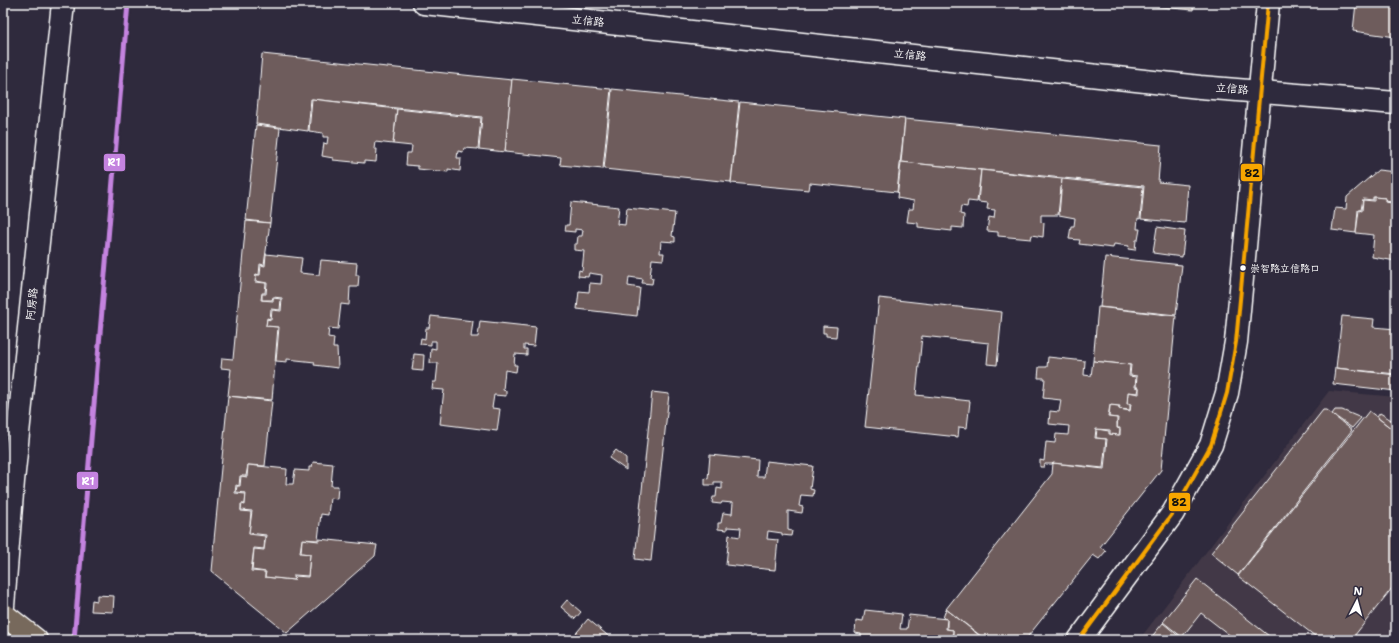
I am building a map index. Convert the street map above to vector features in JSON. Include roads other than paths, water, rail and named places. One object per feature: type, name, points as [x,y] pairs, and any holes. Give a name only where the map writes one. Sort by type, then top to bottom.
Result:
[{"type":"main road","points":[[3,614],[36,640]]},
{"type":"street","name":"阿房路","points":[[3,606],[13,481],[63,3]]},
{"type":"street","name":"立信路","points":[[424,3],[1200,87],[1396,103]]},
{"type":"street","points":[[1080,640],[1173,512],[1211,445],[1227,393],[1236,342],[1268,3]]},
{"type":"place","name":"崇智路立信路口","points":[[1243,268]]}]
